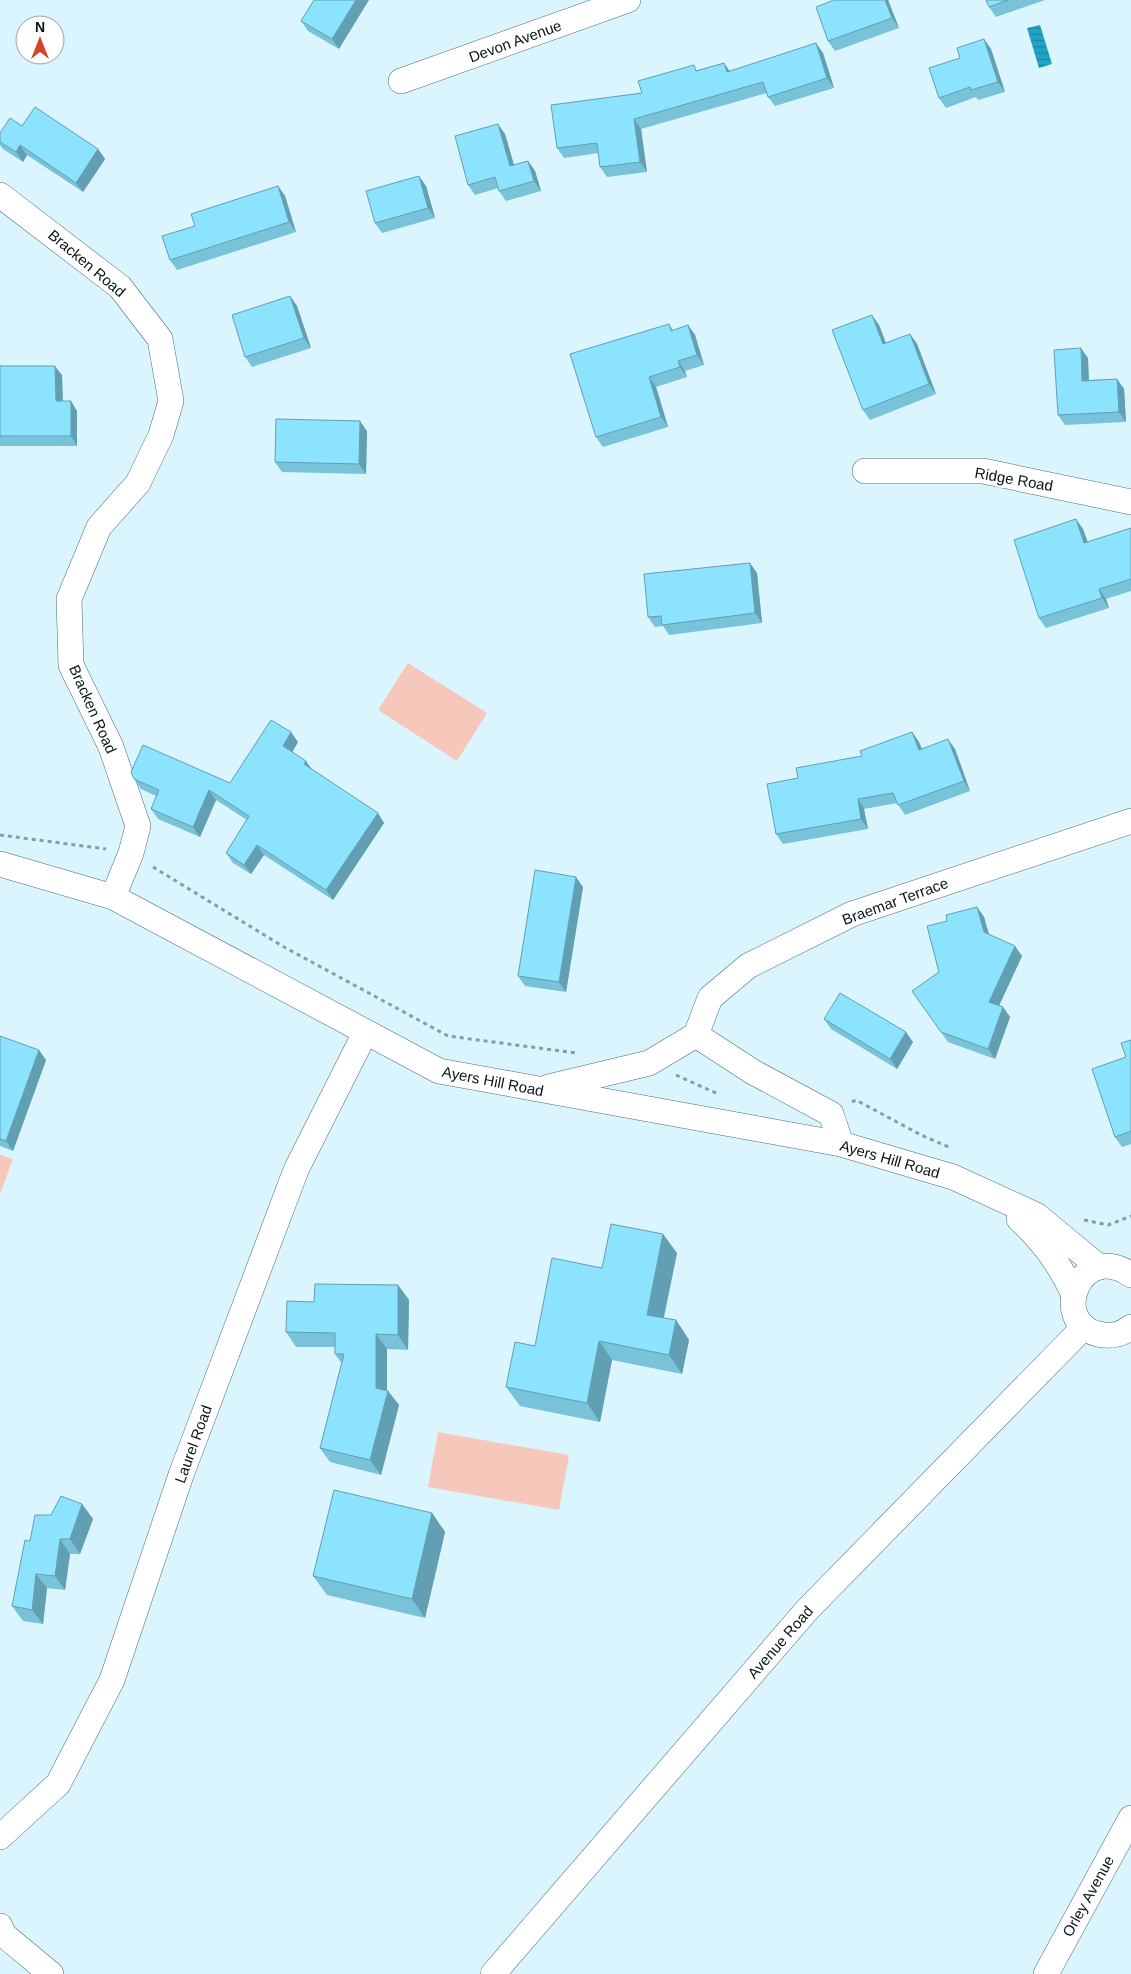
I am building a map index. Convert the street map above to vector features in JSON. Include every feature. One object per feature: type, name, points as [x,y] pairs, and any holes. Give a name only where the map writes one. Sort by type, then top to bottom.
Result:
[{"type":"street","name":"Devon Avenue","points":[[401,81],[628,0]]},
{"type":"street","name":"Bracken Road","points":[[0,195],[120,287],[160,339],[171,402],[161,435],[138,483],[98,527],[69,599],[71,665],[111,747],[138,826],[131,853],[113,897]]},
{"type":"street","name":"Ridge Road","points":[[865,471],[983,471],[1131,502]]},
{"type":"street","name":"Braemar Terrace","points":[[696,1035],[710,998],[748,966],[852,914],[1131,821]]},
{"type":"street","name":"Ayers Hill Road","points":[[0,864],[113,897],[439,1071],[841,1144],[953,1177],[1036,1215],[1099,1267]]},
{"type":"street","name":"Laurel Road","points":[[0,1837],[58,1784],[112,1680],[181,1475],[296,1170],[365,1033]]},
{"type":"street","points":[[539,1090],[649,1062],[696,1035],[753,1072],[831,1114],[841,1144]]},
{"type":"street","name":"Ayers Hill Road","points":[[992,1194],[1031,1230],[1052,1254],[1062,1269],[1073,1293],[1073,1306],[1077,1317],[1096,1331]]},
{"type":"street","points":[[1073,1293],[1078,1282],[1088,1272],[1099,1267],[1111,1266],[1123,1269],[1131,1275]]},
{"type":"street","points":[[1096,1331],[1119,1334],[1131,1327]]},
{"type":"street","points":[[1096,1331],[1131,1349]]},
{"type":"street","name":"Avenue Road","points":[[493,1974],[807,1610],[1096,1331]]},
{"type":"street","name":"Orley Avenue","points":[[1046,1974],[1131,1818]]},
{"type":"street","points":[[0,1926],[4,1935],[51,1974]]},
{"type":"path","points":[[0,835],[131,853],[284,947],[448,1036],[580,1054]]},
{"type":"path","points":[[649,1062],[721,1096]]},
{"type":"path","points":[[831,1114],[856,1100],[921,1135],[955,1150]]},
{"type":"path","points":[[1081,1220],[1108,1225],[1131,1216]]},
{"type":"shaded area","points":[[408,663],[487,713],[457,761],[378,710]]},
{"type":"shaded area","points":[[0,1155],[13,1159],[0,1194]]},
{"type":"shaded area","points":[[438,1432],[569,1455],[559,1510],[428,1487]]},
{"type":"water","points":[[1040,25],[1052,64],[1039,68],[1027,28]]},
{"type":"building","points":[[314,0],[356,0],[332,39],[301,21]]},
{"type":"building","points":[[834,0],[885,0],[892,18],[828,41],[816,7]]},
{"type":"building","points":[[986,0],[1008,0],[989,7]]},
{"type":"building","points":[[984,39],[998,82],[971,90],[970,87],[939,98],[929,68],[960,58],[957,48]]},
{"type":"building","points":[[816,43],[827,78],[768,97],[763,82],[634,119],[640,162],[600,167],[597,143],[557,148],[551,105],[642,93],[638,81],[694,65],[696,71],[724,63],[727,72]]},
{"type":"building","points":[[35,107],[98,149],[76,183],[20,145],[16,152],[0,142],[0,133],[10,118],[22,126]]},
{"type":"building","points":[[498,124],[510,166],[528,161],[534,181],[499,191],[495,177],[468,185],[455,136]]},
{"type":"building","points":[[419,176],[428,208],[375,223],[366,191]]},
{"type":"building","points":[[278,186],[289,222],[170,260],[162,236],[195,226],[191,214]]},
{"type":"building","points":[[290,296],[304,338],[245,357],[232,315]]},
{"type":"building","points":[[872,315],[883,344],[910,334],[929,384],[863,410],[832,330]]},
{"type":"building","points":[[669,324],[671,331],[688,325],[697,355],[678,361],[680,367],[649,377],[661,417],[596,437],[570,354]]},
{"type":"building","points":[[1081,348],[1082,381],[1117,379],[1119,412],[1058,415],[1054,350]]},
{"type":"building","points":[[0,366],[55,366],[56,401],[71,401],[71,436],[0,436]]},
{"type":"building","points":[[276,419],[360,421],[359,464],[275,462]]},
{"type":"building","points":[[1076,519],[1084,543],[1131,528],[1131,579],[1099,589],[1102,598],[1039,618],[1014,540]]},
{"type":"building","points":[[750,563],[755,613],[662,625],[661,616],[648,617],[644,574]]},
{"type":"building","points":[[271,720],[291,732],[283,746],[306,761],[304,764],[378,813],[326,890],[257,845],[244,865],[226,853],[249,816],[209,790],[193,827],[151,809],[159,790],[134,779],[131,772],[143,745],[230,783]]},
{"type":"building","points":[[912,732],[919,750],[948,739],[964,781],[898,805],[893,793],[858,799],[861,819],[776,834],[767,784],[798,778],[796,768],[862,756],[860,751]]},
{"type":"building","points":[[535,870],[576,877],[559,982],[518,976]]},
{"type":"building","points":[[977,907],[984,932],[1015,946],[989,1002],[1003,1007],[988,1049],[941,1032],[912,991],[939,972],[927,926],[947,921],[946,915]]},
{"type":"building","points":[[840,993],[906,1032],[890,1059],[824,1019]]},
{"type":"building","points":[[0,1036],[39,1050],[6,1141],[0,1139]]},
{"type":"building","points":[[1131,1040],[1131,1131],[1115,1137],[1092,1069],[1126,1057],[1121,1043]]},
{"type":"building","points":[[611,1224],[663,1234],[647,1315],[676,1320],[669,1355],[599,1341],[587,1403],[506,1387],[515,1342],[535,1346],[552,1258],[602,1268]]},
{"type":"building","points":[[315,1284],[398,1285],[398,1335],[376,1334],[376,1388],[388,1391],[370,1460],[320,1448],[344,1354],[335,1354],[335,1333],[286,1332],[287,1301],[314,1302]]},
{"type":"building","points":[[334,1490],[432,1513],[412,1599],[313,1576]]},
{"type":"building","points":[[61,1496],[82,1504],[70,1539],[60,1539],[55,1576],[36,1574],[32,1610],[12,1606],[25,1540],[30,1541],[35,1515],[51,1515]]}]
